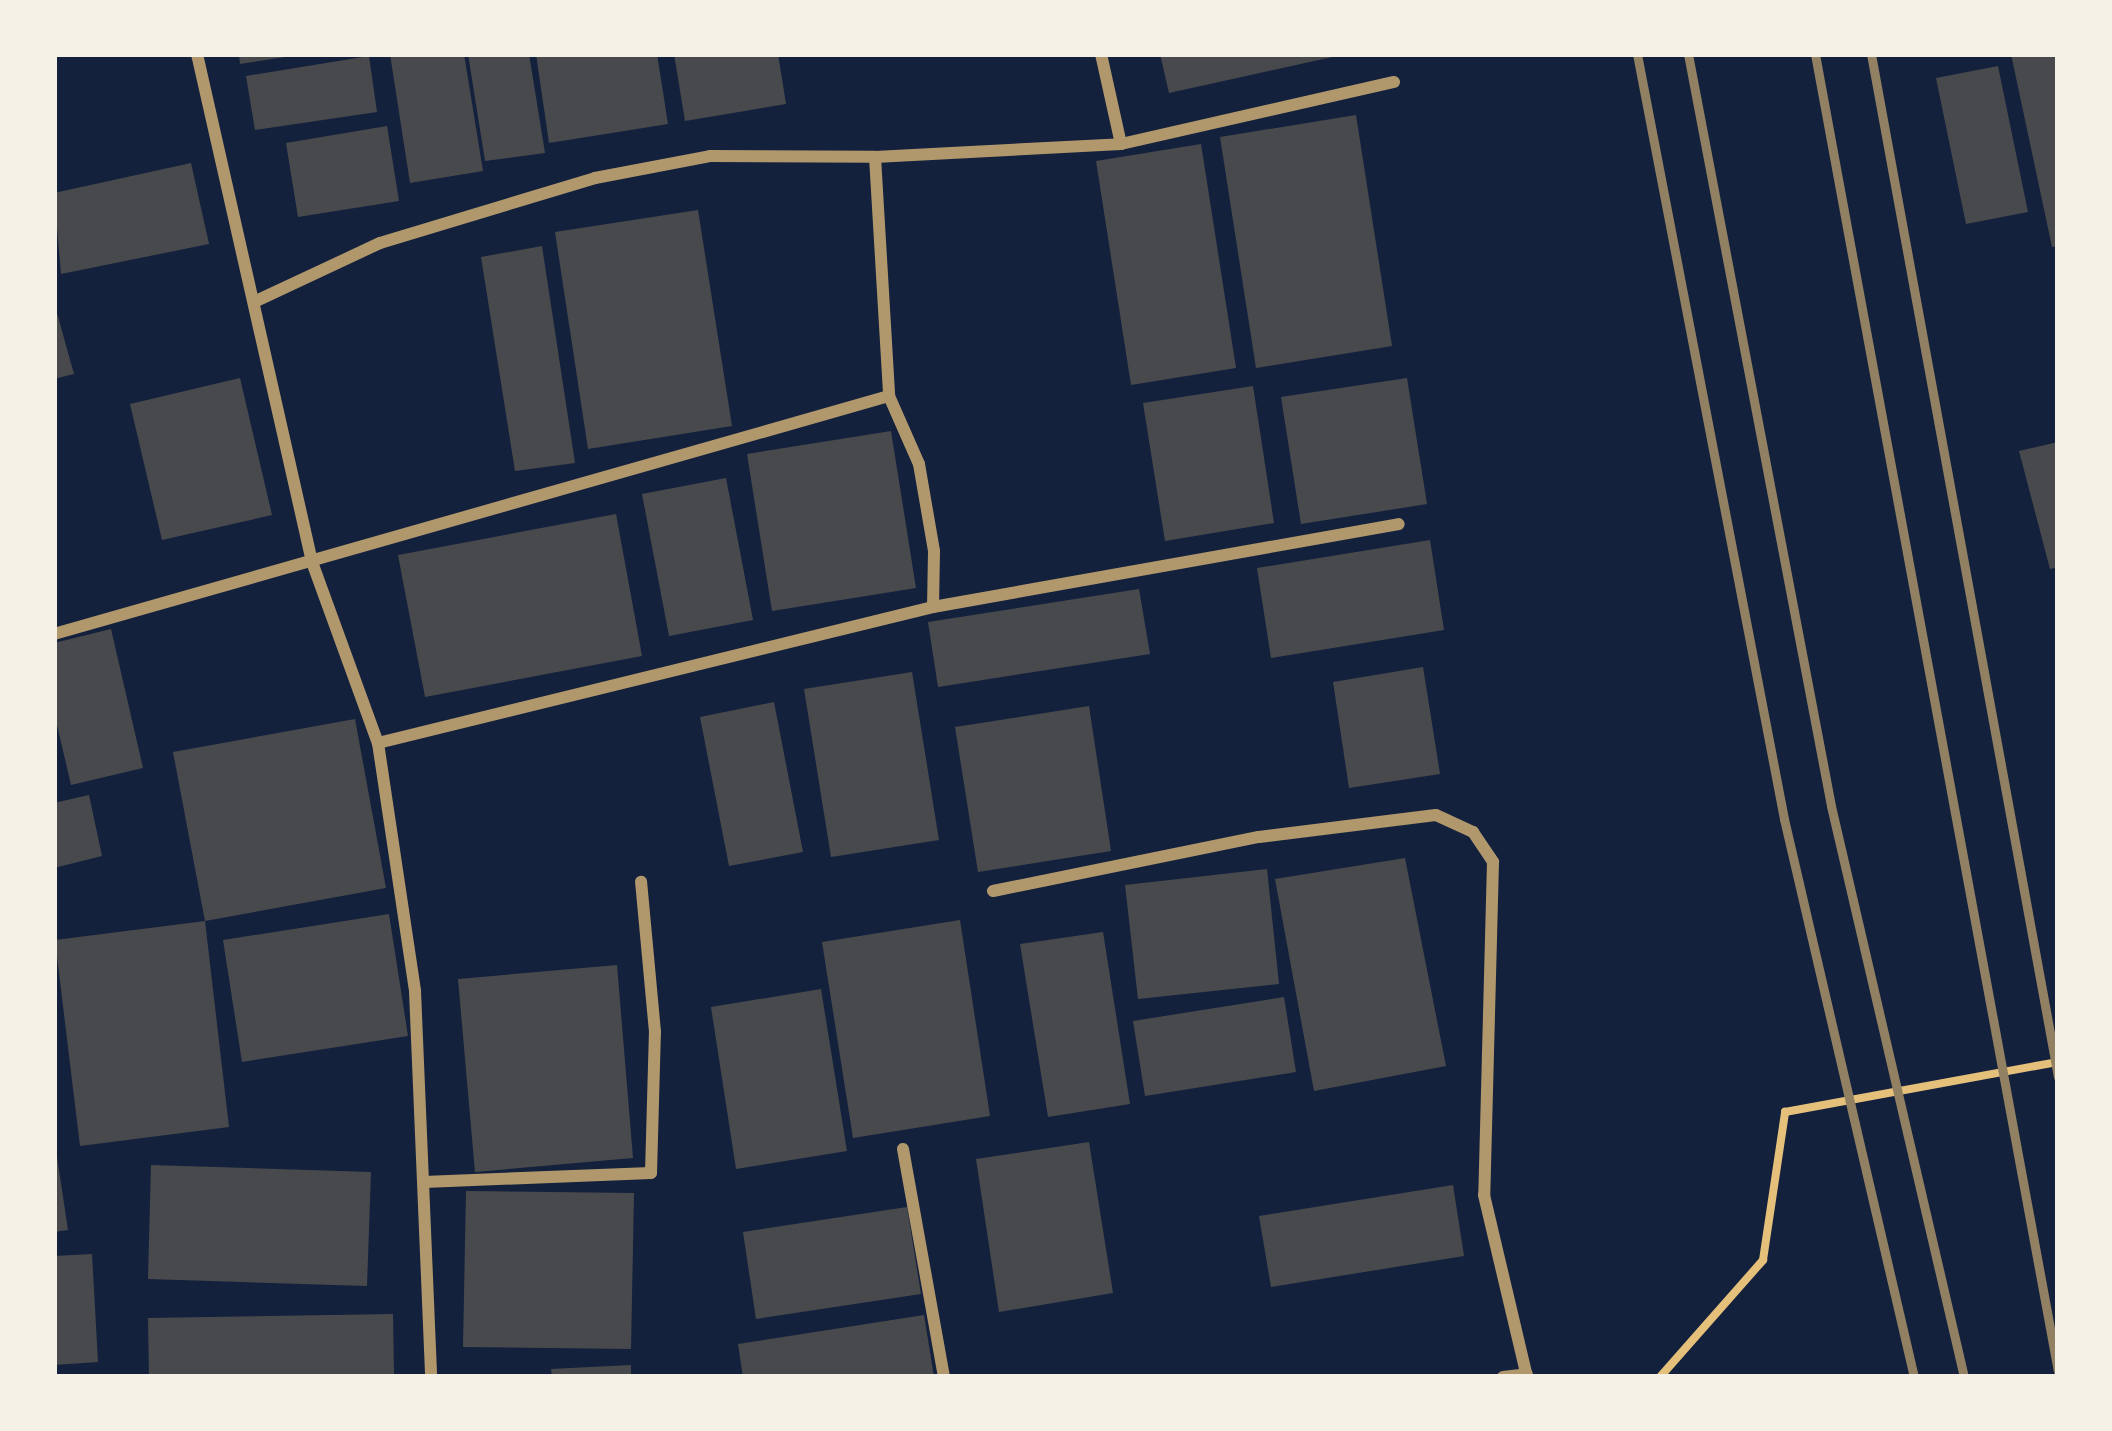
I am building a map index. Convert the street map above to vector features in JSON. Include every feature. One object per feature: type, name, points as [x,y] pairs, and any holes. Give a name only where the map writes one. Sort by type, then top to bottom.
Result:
[{"type":"street","points":[[197,54],[312,562],[378,743],[415,991],[431,1377]]},
{"type":"street","points":[[1101,54],[1121,144]]},
{"type":"street","points":[[254,302],[380,243],[595,178],[710,156],[875,158],[1121,144],[1394,82]]},
{"type":"street","points":[[875,158],[889,396],[919,464],[934,551],[933,607]]},
{"type":"street","points":[[54,634],[889,396]]},
{"type":"street","points":[[378,743],[933,607],[1399,524]]},
{"type":"street","points":[[993,891],[1259,837],[1436,814],[1473,832],[1493,862],[1484,1195],[1527,1375],[1503,1377]]},
{"type":"street","points":[[424,1182],[651,1173],[655,1032],[641,881]]},
{"type":"street","points":[[903,1149],[944,1377]]},
{"type":"path","points":[[1660,1377],[1763,1260],[1785,1112],[2058,1061]]},
{"type":"building","points":[[239,54],[285,54],[285,57],[240,64]]},
{"type":"building","points":[[390,54],[464,54],[483,171],[410,183]]},
{"type":"building","points":[[468,54],[529,54],[545,153],[485,161]]},
{"type":"building","points":[[536,54],[657,54],[668,124],[549,143]]},
{"type":"building","points":[[674,54],[778,54],[786,104],[685,121]]},
{"type":"building","points":[[1160,54],[1336,54],[1337,56],[1169,93]]},
{"type":"building","points":[[2011,54],[2058,54],[2058,246],[2052,247]]},
{"type":"building","points":[[369,56],[377,112],[255,130],[246,76]]},
{"type":"building","points":[[1998,66],[2028,212],[1966,224],[1936,78]]},
{"type":"building","points":[[1356,115],[1392,346],[1256,368],[1220,137]]},
{"type":"building","points":[[387,126],[399,201],[298,217],[286,143]]},
{"type":"building","points":[[1201,144],[1236,368],[1131,385],[1096,161]]},
{"type":"building","points":[[191,163],[209,244],[61,274],[54,193]]},
{"type":"building","points":[[698,210],[732,426],[588,449],[555,232]]},
{"type":"building","points":[[542,246],[575,463],[515,471],[481,257]]},
{"type":"building","points":[[54,307],[74,374],[54,379]]},
{"type":"building","points":[[240,378],[272,515],[162,540],[130,404]]},
{"type":"building","points":[[1407,378],[1427,504],[1301,524],[1281,397]]},
{"type":"building","points":[[1253,386],[1274,523],[1165,541],[1143,403]]},
{"type":"building","points":[[891,431],[916,588],[772,611],[747,454]]},
{"type":"building","points":[[2058,442],[2058,567],[2050,569],[2019,451]]},
{"type":"building","points":[[726,478],[753,620],[669,636],[642,494]]},
{"type":"building","points":[[616,514],[642,656],[425,697],[398,555]]},
{"type":"building","points":[[1430,540],[1444,630],[1271,658],[1257,568]]},
{"type":"building","points":[[1139,589],[1150,654],[938,687],[928,622]]},
{"type":"building","points":[[111,629],[143,768],[71,785],[54,712],[54,643]]},
{"type":"building","points":[[1423,667],[1440,774],[1349,788],[1333,682]]},
{"type":"building","points":[[912,672],[939,840],[831,857],[804,689]]},
{"type":"building","points":[[774,702],[803,852],[729,866],[700,717]]},
{"type":"building","points":[[1089,706],[1111,851],[978,872],[955,727]]},
{"type":"building","points":[[355,719],[386,888],[205,921],[173,752]]},
{"type":"building","points":[[89,795],[102,856],[54,868],[54,803]]},
{"type":"building","points":[[1405,858],[1446,1066],[1314,1091],[1275,879]]},
{"type":"building","points":[[1267,869],[1279,984],[1138,999],[1125,885]]},
{"type":"building","points":[[389,914],[408,1036],[242,1062],[223,940]]},
{"type":"building","points":[[960,920],[990,1116],[853,1138],[822,942]]},
{"type":"building","points":[[205,921],[229,1127],[80,1146],[55,940]]},
{"type":"building","points":[[1103,932],[1130,1104],[1048,1117],[1020,944]]},
{"type":"building","points":[[617,965],[633,1158],[475,1172],[458,979]]},
{"type":"building","points":[[821,989],[847,1151],[736,1169],[711,1007]]},
{"type":"building","points":[[1284,997],[1296,1072],[1145,1096],[1133,1021]]},
{"type":"building","points":[[54,1137],[68,1230],[54,1232]]},
{"type":"building","points":[[1089,1142],[1113,1293],[999,1312],[976,1159]]},
{"type":"building","points":[[151,1165],[371,1172],[367,1286],[148,1279]]},
{"type":"building","points":[[1453,1185],[1464,1256],[1271,1287],[1259,1216]]},
{"type":"building","points":[[466,1191],[634,1193],[631,1349],[463,1347]]},
{"type":"building","points":[[907,1207],[921,1294],[756,1319],[743,1232]]},
{"type":"building","points":[[92,1254],[98,1362],[54,1365],[54,1256]]},
{"type":"building","points":[[393,1314],[394,1377],[149,1377],[148,1318]]},
{"type":"building","points":[[924,1315],[934,1377],[743,1377],[738,1344]]},
{"type":"building","points":[[631,1365],[631,1377],[552,1377],[551,1369]]},
{"type":"railway","points":[[1637,54],[1784,819],[1914,1377]]},
{"type":"railway","points":[[1688,54],[1831,806],[1964,1377]]},
{"type":"railway","points":[[1815,54],[2058,1371]]},
{"type":"railway","points":[[1871,54],[2058,1077]]}]
